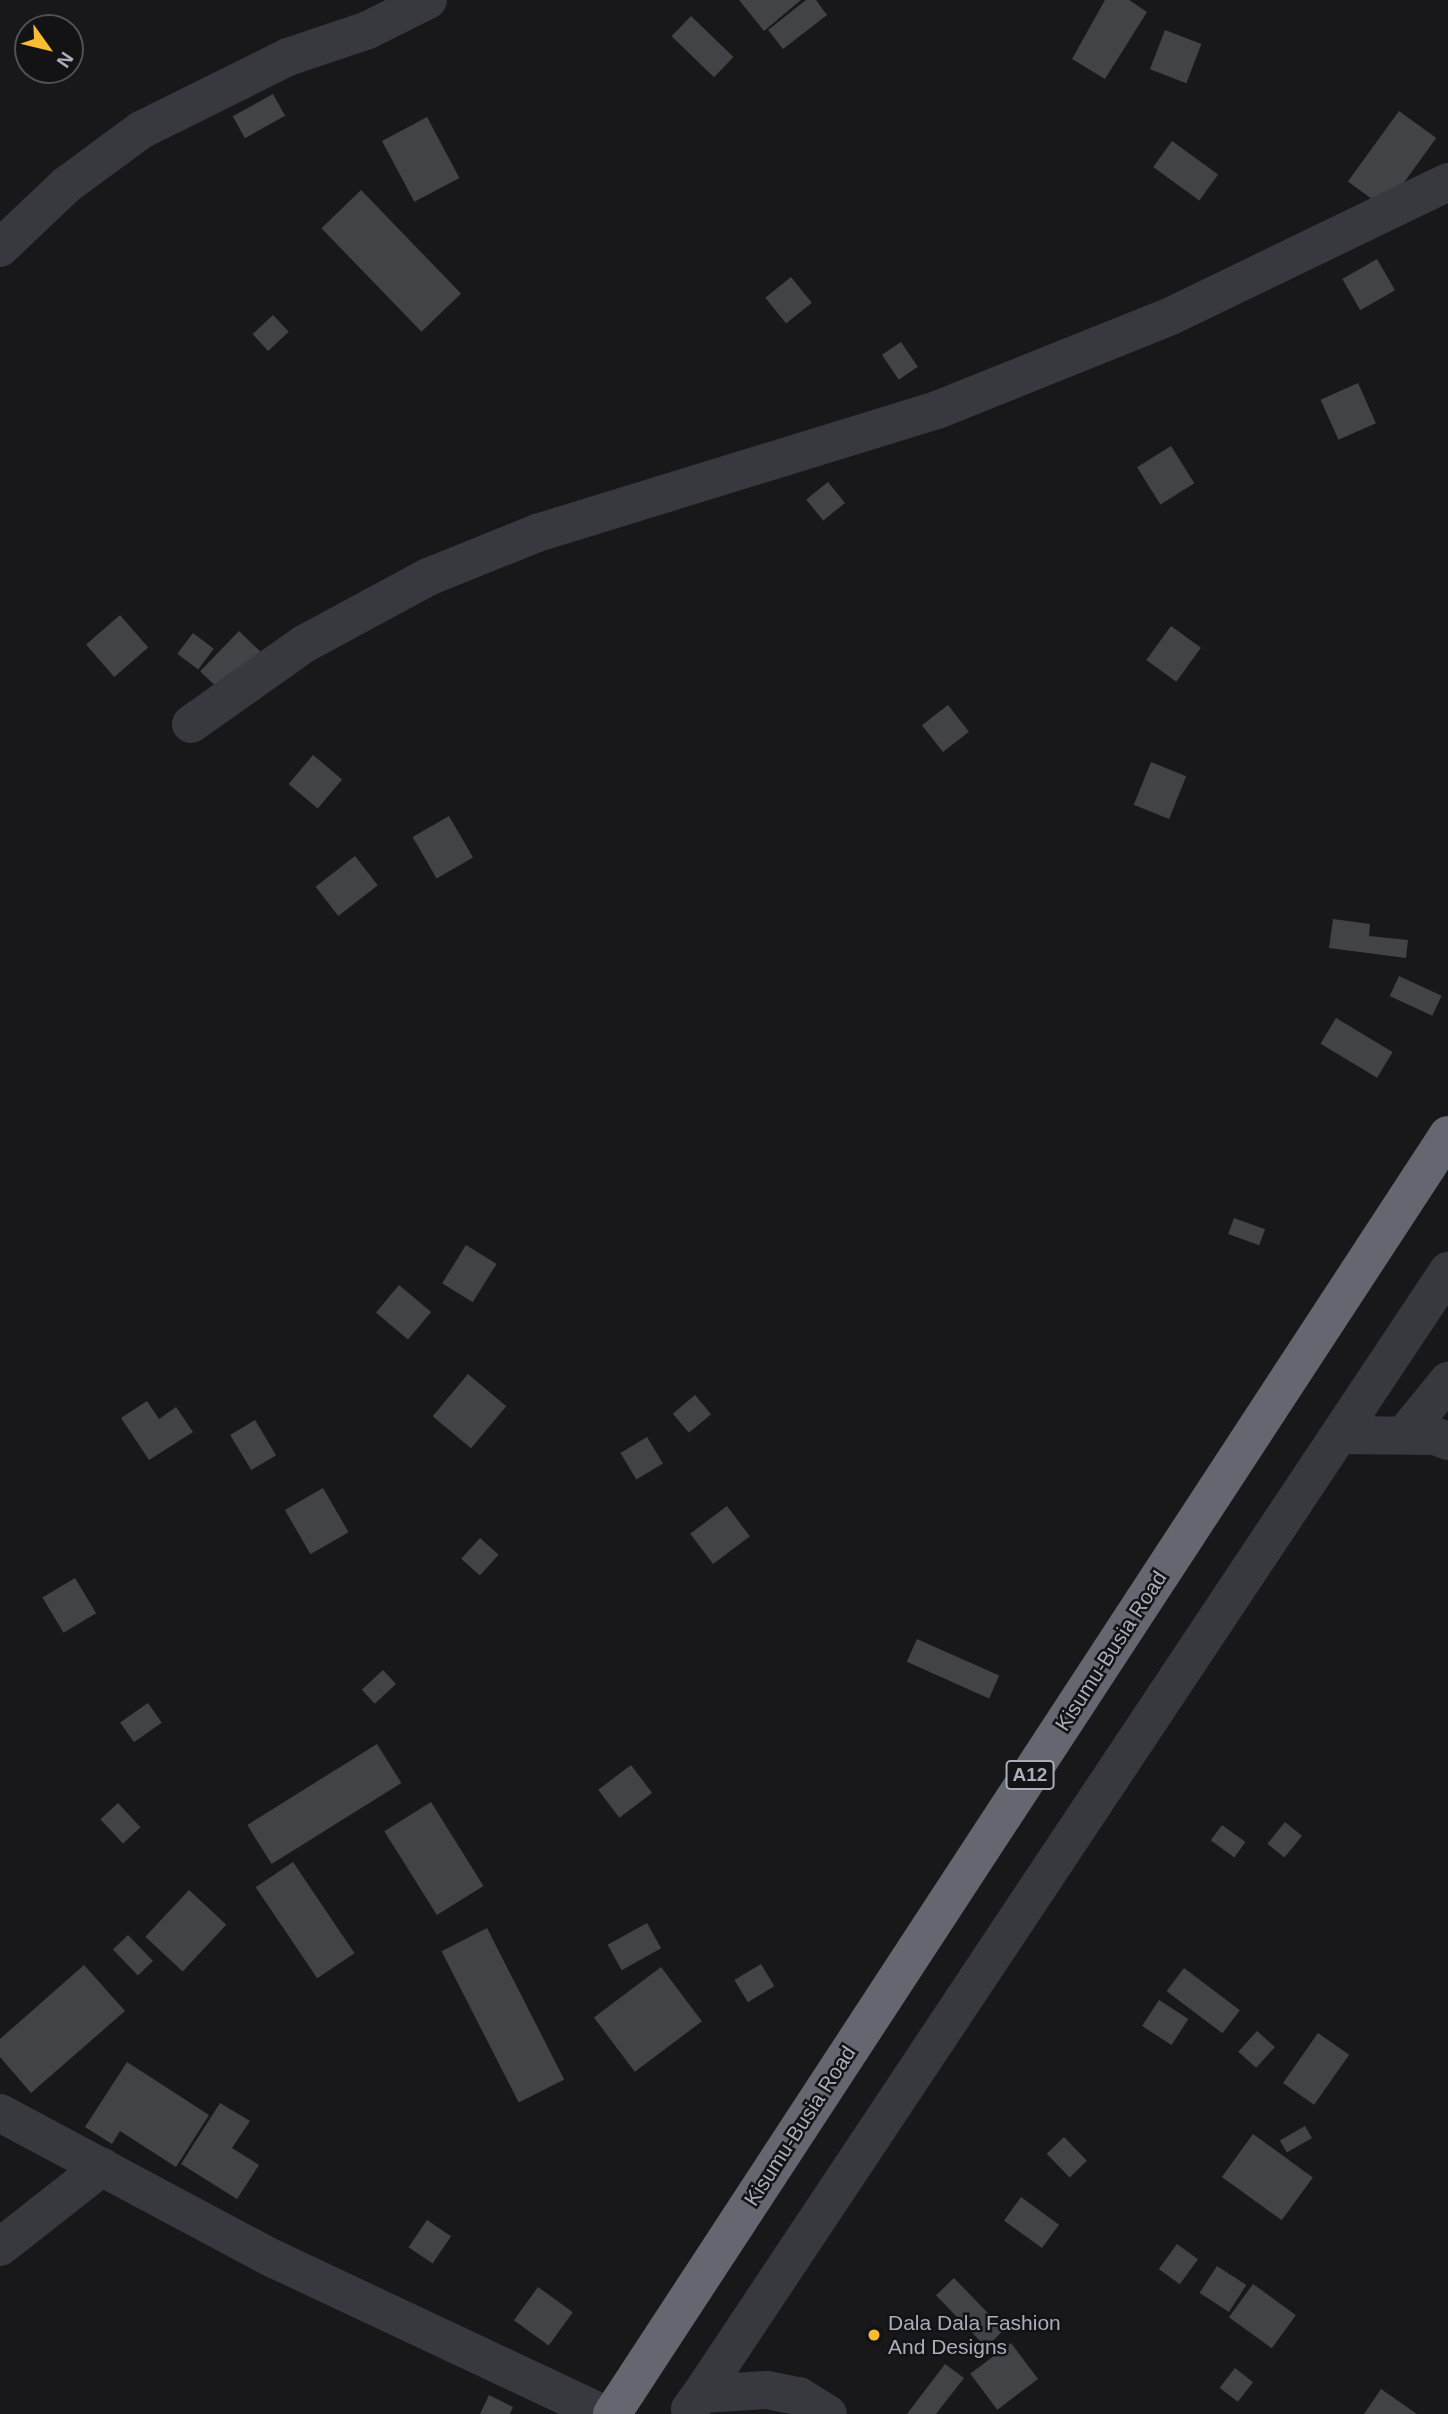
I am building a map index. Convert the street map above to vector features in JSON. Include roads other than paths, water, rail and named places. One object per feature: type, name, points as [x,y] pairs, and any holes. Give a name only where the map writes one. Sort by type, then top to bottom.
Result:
[{"type":"highway","name":"Kisumu-Busia Road","points":[[612,2414],[1448,1135]]},
{"type":"street","points":[[0,248],[65,186],[141,130],[288,57],[368,30],[428,0]]},
{"type":"street","points":[[191,724],[304,644],[428,577],[537,533],[937,410],[1171,316],[1448,182]]},
{"type":"street","points":[[694,2404],[1448,1271]]},
{"type":"street","points":[[1404,1435],[1448,1381]]},
{"type":"street","points":[[1341,1435],[1435,1436],[1448,1441]]},
{"type":"street","points":[[0,2113],[274,2259],[603,2414]]},
{"type":"street","points":[[0,2247],[102,2167]]},
{"type":"street","points":[[694,2404],[767,2390],[799,2396],[828,2414]]},
{"type":"place","name":"Dala Dala Fashion And Designs","points":[[874,2335]]}]
